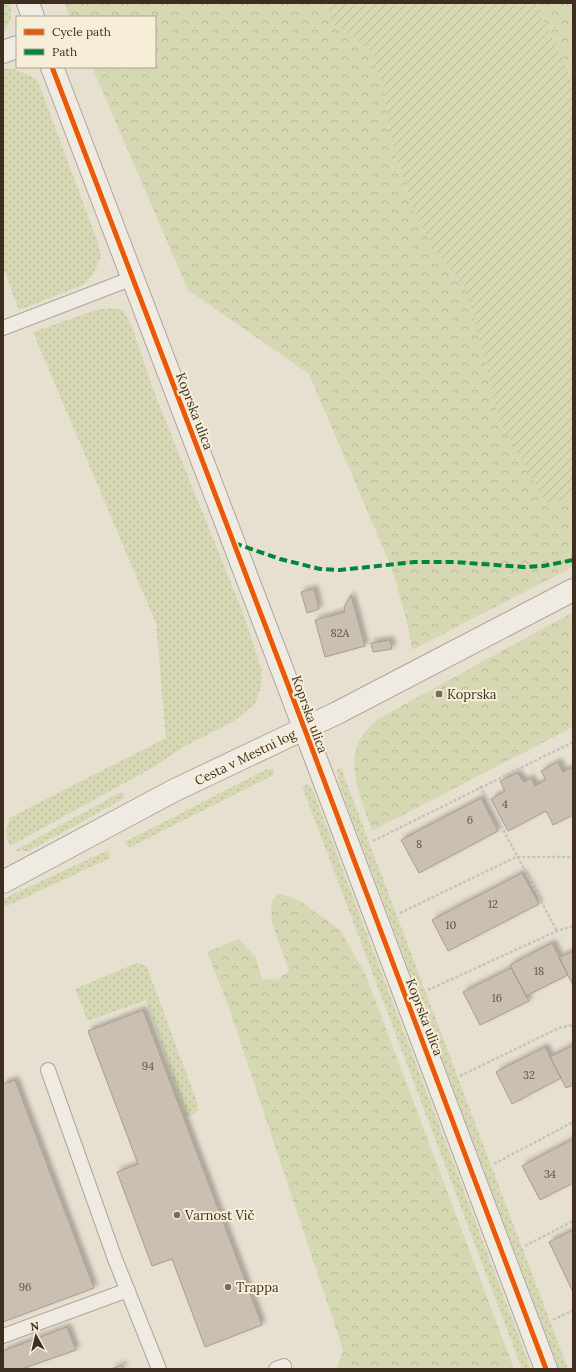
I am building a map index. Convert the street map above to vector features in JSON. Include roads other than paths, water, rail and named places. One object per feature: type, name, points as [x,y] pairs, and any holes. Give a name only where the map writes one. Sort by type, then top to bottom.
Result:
[{"type":"street","points":[[28,3],[33,16]]},
{"type":"street","points":[[3,52],[16,47]]},
{"type":"street","name":"Koprska ulica","points":[[52,68],[546,1369]]},
{"type":"street","name":"Cesta v Mestni log","points":[[3,882],[167,794],[344,710],[573,590]]},
{"type":"lane","points":[[3,328],[133,278]]},
{"type":"lane","points":[[48,1070],[128,1290],[160,1369]]},
{"type":"lane","points":[[3,1336],[128,1290]]},
{"type":"place","name":"Koprska","points":[[439,694]]},
{"type":"place","name":"Varnost Vič","points":[[177,1215]]},
{"type":"place","name":"Trappa","points":[[228,1287]]}]
